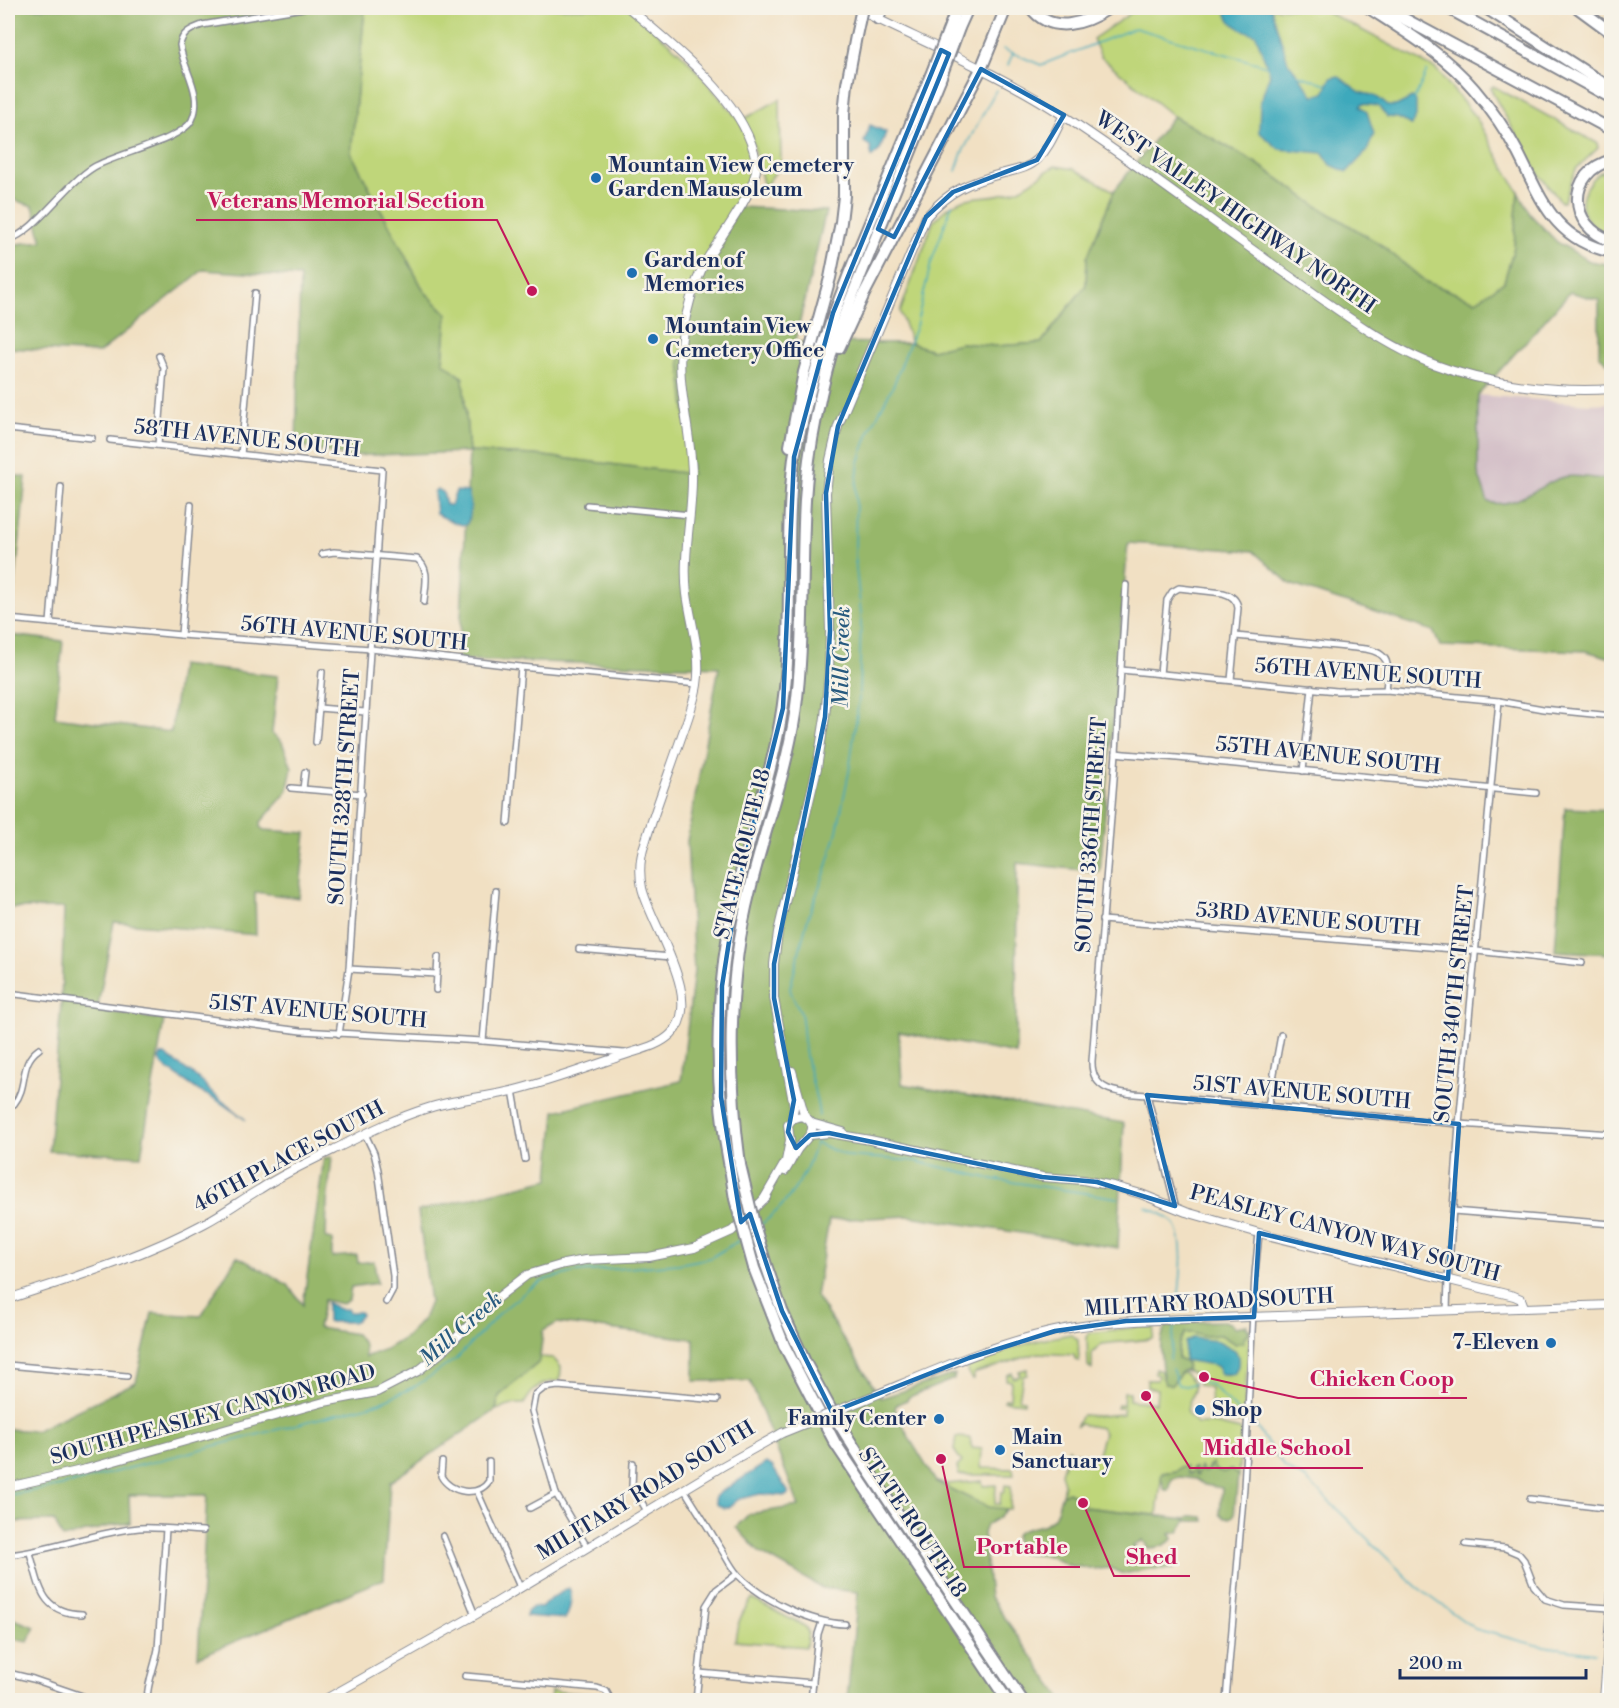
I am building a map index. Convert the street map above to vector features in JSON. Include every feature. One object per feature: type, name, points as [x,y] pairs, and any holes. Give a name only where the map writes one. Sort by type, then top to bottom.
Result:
[{"type":"highway","points":[[789,534],[785,514],[786,483],[794,418],[842,222],[844,114],[862,8]]},
{"type":"highway","points":[[878,19],[882,8]]},
{"type":"highway","points":[[825,382],[864,294],[981,69],[1006,8]]},
{"type":"highway","points":[[1031,8],[1036,14],[1050,22],[1067,26],[1078,24],[1109,8]]},
{"type":"highway","points":[[1369,8],[1433,50],[1460,74],[1485,101],[1502,125],[1552,217],[1580,241],[1611,252]]},
{"type":"highway","points":[[1384,8],[1611,130]]},
{"type":"highway","points":[[1397,8],[1429,26],[1442,38]]},
{"type":"highway","points":[[1448,8],[1611,98]]},
{"type":"highway","points":[[1486,8],[1611,90]]},
{"type":"highway","points":[[1578,8],[1611,33]]},
{"type":"highway","points":[[1587,8],[1611,24]]},
{"type":"highway","name":"STATE ROUTE 18","points":[[963,9],[935,77],[830,356],[809,459],[805,498],[801,655],[795,715],[786,760],[746,906],[733,995],[731,1082],[735,1199],[754,1268],[788,1354],[835,1443],[1007,1701]]},
{"type":"highway","name":"STATE ROUTE 18","points":[[935,77],[852,266],[817,362],[794,457],[789,534],[788,638],[783,708],[773,757],[737,891],[729,930],[722,986],[720,1076],[726,1151],[735,1167],[782,1311],[805,1362],[835,1418],[868,1470],[1022,1701]]},
{"type":"highway","points":[[1611,160],[1597,166],[1584,180],[1579,192],[1578,204],[1580,217],[1587,226],[1611,241]]},
{"type":"main road","name":"46TH PLACE SOUTH","points":[[8,1299],[113,1265],[160,1246],[209,1221],[259,1189],[365,1134],[416,1112],[441,1104],[538,1084],[646,1048],[672,1034],[679,1024],[682,1001],[671,957],[643,892],[641,860],[697,684],[697,647],[687,592],[692,474],[680,361],[687,307],[695,284],[709,254],[750,190],[757,169],[756,159],[740,121],[720,94],[684,56],[629,8]]},
{"type":"main road","name":"WEST VALLEY HIGHWAY NORTH","points":[[855,8],[1013,84],[1064,115],[1338,310],[1421,358],[1456,372],[1491,380],[1567,389],[1611,389]]},
{"type":"main road","points":[[785,1053],[812,1130],[808,1137],[797,1141],[790,1136],[788,1125],[792,1119],[794,1100],[774,998],[774,964],[778,932],[817,768],[825,717],[830,631],[826,493],[830,460],[838,426],[926,218],[952,192],[983,179],[1020,169],[1037,160],[1047,147],[1064,115]]},
{"type":"main road","points":[[792,1119],[798,1116],[808,1120]]},
{"type":"main road","name":"PEASLEY CANYON WAY SOUTH","points":[[808,1120],[870,1140]]},
{"type":"main road","name":"PEASLEY CANYON WAY SOUTH","points":[[808,1137],[829,1134],[870,1140],[1042,1177],[1083,1180],[1113,1186],[1259,1233],[1518,1297],[1524,1307]]},
{"type":"main road","name":"SOUTH PEASLEY CANYON ROAD","points":[[764,1199],[786,1161],[790,1136]]},
{"type":"main road","name":"SOUTH PEASLEY CANYON ROAD","points":[[8,1487],[86,1469],[290,1411],[377,1392],[418,1371],[442,1352],[492,1302],[526,1275],[585,1260],[649,1257],[694,1248],[732,1231],[764,1199],[808,1137]]},
{"type":"main road","name":"MILITARY ROAD SOUTH","points":[[324,1701],[475,1615],[747,1451],[782,1433],[1022,1339],[1055,1331],[1126,1321],[1611,1305]]},
{"type":"main road","points":[[1604,1701],[1611,1590]]},
{"type":"street","points":[[8,240],[29,228],[75,180],[94,167],[116,156],[172,136],[189,125],[195,105],[195,91],[180,45],[187,32],[202,25],[303,8]]},
{"type":"street","points":[[241,455],[255,293]]},
{"type":"street","points":[[158,445],[164,368],[159,356]]},
{"type":"street","points":[[8,429],[92,438]]},
{"type":"street","name":"58TH AVENUE SOUTH","points":[[110,440],[382,470]]},
{"type":"street","name":"SOUTH 328TH STREET","points":[[339,1034],[349,969],[382,470]]},
{"type":"street","points":[[50,623],[61,487]]},
{"type":"street","points":[[181,635],[190,505]]},
{"type":"street","points":[[587,505],[690,517]]},
{"type":"street","points":[[322,554],[334,552],[417,559],[423,563],[426,571],[424,602]]},
{"type":"street","name":"SOUTH 336TH STREET","points":[[1100,1084],[1092,1068],[1092,1061],[1116,753],[1126,585]]},
{"type":"street","points":[[1160,674],[1167,604],[1172,592],[1179,588],[1224,593],[1233,598],[1238,608],[1231,680]]},
{"type":"street","name":"56TH AVENUE SOUTH","points":[[8,619],[371,649],[521,667],[697,684]]},
{"type":"street","points":[[1236,636],[1366,649],[1381,654],[1385,657],[1388,666],[1386,690]]},
{"type":"street","points":[[508,824],[521,667]]},
{"type":"street","name":"56TH AVENUE SOUTH","points":[[1121,670],[1337,690],[1386,690],[1499,701],[1543,709],[1611,716]]},
{"type":"street","points":[[316,741],[322,672]]},
{"type":"street","points":[[1303,771],[1312,688]]},
{"type":"street","name":"SOUTH 340TH STREET","points":[[1447,1311],[1459,1124],[1499,701]]},
{"type":"street","points":[[319,708],[365,712]]},
{"type":"street","name":"55TH AVENUE SOUTH","points":[[1116,753],[1155,758],[1191,758],[1536,793]]},
{"type":"street","points":[[303,789],[305,772]]},
{"type":"street","points":[[291,788],[362,794]]},
{"type":"street","points":[[483,1041],[496,891]]},
{"type":"street","name":"53RD AVENUE SOUTH","points":[[1102,920],[1477,951],[1582,963]]},
{"type":"street","points":[[579,949],[671,957]]},
{"type":"street","points":[[436,990],[438,957]]},
{"type":"street","points":[[349,969],[437,974]]},
{"type":"street","name":"51ST AVENUE SOUTH","points":[[8,993],[266,1028],[483,1041],[628,1054]]},
{"type":"street","points":[[1268,1106],[1281,1035]]},
{"type":"street","points":[[11,1104],[22,1088],[26,1063],[39,1049]]},
{"type":"street","name":"51ST AVENUE SOUTH","points":[[1100,1084],[1113,1091],[1147,1095],[1459,1124],[1611,1134]]},
{"type":"street","points":[[513,1090],[525,1159]]},
{"type":"street","points":[[1147,1095],[1176,1208]]},
{"type":"street","points":[[365,1134],[374,1153],[378,1170],[393,1276],[393,1289],[386,1302]]},
{"type":"street","points":[[1453,1210],[1611,1224]]},
{"type":"street","points":[[1226,1701],[1244,1486],[1259,1233]]},
{"type":"street","points":[[8,1365],[127,1376]]},
{"type":"street","points":[[587,1547],[556,1494],[531,1411],[533,1399],[544,1388],[558,1386],[717,1400]]},
{"type":"street","points":[[442,1462],[441,1476],[447,1485],[460,1490],[477,1491],[489,1481],[489,1462]]},
{"type":"street","points":[[633,1463],[632,1486],[647,1511]]},
{"type":"street","points":[[684,1489],[737,1574],[749,1585],[778,1603],[822,1622],[845,1624]]},
{"type":"street","points":[[477,1491],[520,1587]]},
{"type":"street","points":[[530,1508],[556,1494]]},
{"type":"street","points":[[1530,1499],[1611,1509]]},
{"type":"street","points":[[8,1555],[30,1553],[106,1533],[139,1528],[203,1531]]},
{"type":"street","points":[[145,1699],[158,1649],[166,1529]]},
{"type":"street","points":[[443,1536],[475,1615]]},
{"type":"street","points":[[1465,1544],[1513,1550],[1524,1560],[1534,1586],[1545,1599],[1555,1603],[1610,1608]]},
{"type":"street","points":[[30,1553],[43,1596],[47,1602],[76,1614],[82,1614]]},
{"type":"street","points":[[696,1701],[706,1606],[714,1592],[737,1574]]},
{"type":"street","points":[[811,1701],[818,1634],[822,1622]]},
{"type":"street","points":[[8,1673],[33,1679],[94,1701]]},
{"type":"street","points":[[699,1673],[813,1683]]},
{"type":"street","points":[[465,1676],[593,1688],[606,1691],[611,1701]]},
{"type":"highlighted area","points":[[941,50],[949,54],[878,229],[894,237],[981,69],[1064,115],[1037,160],[953,192],[926,217],[838,426],[826,493],[830,631],[825,717],[774,964],[774,998],[794,1100],[788,1132],[796,1148],[810,1135],[829,1133],[1042,1177],[1097,1182],[1175,1206],[1147,1095],[1459,1124],[1448,1279],[1259,1233],[1254,1317],[1126,1321],[1055,1331],[969,1358],[832,1412],[782,1311],[750,1214],[741,1222],[721,1097],[722,986],[737,891],[783,708],[794,457],[833,313]]},
{"type":"shaded area","points":[[1478,395],[1589,404],[1611,403],[1611,480],[1565,477],[1511,502],[1498,505],[1488,502],[1478,473]]},
{"type":"green space","points":[[8,8],[365,8],[351,153],[424,291],[447,314],[443,362],[463,378],[469,452],[345,456],[296,445],[300,277],[203,270],[99,353],[8,348],[8,245],[42,241],[33,206],[8,198]]},
{"type":"green space","points":[[365,8],[629,8],[684,56],[740,121],[757,169],[739,207],[692,474],[535,455],[469,452],[463,379],[443,362],[447,314],[424,291],[351,153]]},
{"type":"green space","points":[[1138,8],[1320,8],[1436,69],[1476,118],[1518,191],[1514,247],[1504,282],[1476,301],[1426,282],[1380,244],[1317,206],[1256,163],[1173,116],[1101,57],[1093,39]]},
{"type":"green space","points":[[1493,86],[1597,143],[1598,148],[1576,169],[1564,201],[1561,202],[1536,170],[1493,94],[1491,88]]},
{"type":"green space","points":[[780,99],[781,165],[764,187],[753,143],[742,120]]},
{"type":"green space","points":[[1173,116],[1256,163],[1317,206],[1380,244],[1426,282],[1476,301],[1504,282],[1514,247],[1518,191],[1530,214],[1557,242],[1589,261],[1611,265],[1611,366],[1599,355],[1599,300],[1570,292],[1478,395],[1478,473],[1488,502],[1498,504],[1517,499],[1564,477],[1581,476],[1611,480],[1611,658],[1586,651],[1440,646],[1433,631],[1290,584],[1253,551],[1128,543],[1100,872],[1017,863],[1016,1054],[899,1032],[902,1084],[1124,1123],[1118,1248],[909,1216],[829,1220],[816,1296],[881,1398],[955,1374],[954,1379],[909,1397],[896,1405],[895,1409],[936,1482],[988,1507],[1006,1509],[998,1518],[986,1525],[983,1533],[990,1597],[1063,1700],[847,1700],[858,1592],[822,1588],[759,1552],[736,1527],[749,1514],[799,1506],[750,1381],[694,1381],[694,1339],[557,1323],[543,1331],[538,1363],[499,1396],[496,1410],[390,1482],[384,1579],[198,1657],[207,1495],[129,1495],[130,1523],[63,1538],[54,1521],[8,1522],[8,1429],[35,1431],[136,1382],[152,1313],[201,1316],[237,1256],[288,1285],[303,1305],[324,1158],[332,1157],[326,1238],[332,1239],[332,1257],[357,1255],[358,1263],[374,1261],[377,1283],[351,1287],[349,1300],[342,1304],[324,1300],[318,1328],[356,1334],[364,1345],[365,1357],[388,1348],[406,1337],[423,1319],[430,1302],[418,1211],[549,1179],[555,1111],[681,1081],[694,971],[687,841],[719,667],[459,660],[469,452],[535,455],[692,474],[680,361],[695,284],[739,207],[826,211],[795,342],[911,343],[932,350],[961,343],[996,346],[1041,343],[1086,285],[1087,258],[1114,191]]},
{"type":"green space","points":[[1055,166],[1074,169],[1114,191],[1087,258],[1086,285],[1041,343],[996,346],[961,343],[932,350],[911,343],[900,312],[933,222],[954,204],[1019,189]]},
{"type":"green space","points":[[1611,168],[1611,237],[1587,219],[1582,208],[1582,201],[1587,186],[1592,180],[1604,170]]},
{"type":"green space","points":[[8,475],[26,477],[10,635],[63,641],[55,717],[171,732],[180,665],[278,676],[272,733],[282,742],[292,768],[287,792],[261,822],[260,827],[264,830],[306,833],[299,898],[255,892],[256,935],[114,922],[97,1010],[164,1020],[141,1156],[49,1151],[61,1004],[64,908],[8,908]]},
{"type":"green space","points":[[1565,808],[1611,810],[1611,954],[1555,951]]},
{"type":"green space","points":[[1224,1321],[1235,1327],[1247,1325],[1246,1328],[1250,1329],[1244,1342],[1235,1344],[1221,1335],[1202,1336],[1185,1333],[1179,1342],[1178,1359],[1187,1363],[1187,1369],[1182,1371],[1172,1385],[1165,1384],[1161,1346],[1166,1327],[1188,1322]]},
{"type":"green space","points":[[1154,1327],[1153,1338],[1101,1344],[1092,1354],[1092,1369],[1088,1366],[1087,1338],[1089,1333]]},
{"type":"green space","points":[[1250,1329],[1243,1422],[1236,1423],[1223,1419],[1218,1414],[1214,1408],[1210,1388],[1199,1385],[1196,1375],[1185,1370],[1187,1363],[1178,1359],[1179,1341],[1185,1333],[1202,1336],[1221,1335],[1235,1344],[1243,1340]],"holes":[[[1218,1341],[1236,1352],[1230,1375],[1220,1374],[1218,1367],[1209,1363]]]},
{"type":"green space","points":[[1071,1334],[1078,1340],[1079,1361],[1075,1360],[1074,1355],[1038,1353],[973,1374],[972,1380],[967,1371],[968,1366],[1005,1350]]},
{"type":"green space","points":[[540,1357],[553,1358],[561,1367],[560,1381],[538,1386],[524,1404],[496,1410],[499,1396],[538,1363]]},
{"type":"green space","points":[[1027,1369],[1027,1375],[1023,1376],[1019,1399],[1024,1400],[1024,1403],[1004,1401],[1010,1399],[1011,1381],[1006,1380],[1007,1375],[1012,1373],[1013,1378],[1020,1376],[1019,1371]]},
{"type":"green space","points":[[1155,1369],[1161,1371],[1162,1378],[1176,1380],[1182,1371],[1193,1383],[1194,1391],[1187,1413],[1197,1424],[1215,1424],[1242,1432],[1238,1476],[1231,1470],[1224,1473],[1216,1471],[1209,1465],[1206,1472],[1195,1475],[1195,1468],[1188,1475],[1186,1467],[1162,1473],[1157,1515],[1084,1507],[1082,1499],[1068,1492],[1062,1494],[1064,1484],[1061,1473],[1069,1448],[1071,1451],[1094,1457],[1098,1453],[1104,1433],[1101,1428],[1080,1424],[1076,1427],[1082,1415],[1123,1414],[1123,1408],[1117,1408],[1118,1404],[1123,1405],[1124,1392],[1130,1392],[1129,1400],[1156,1403],[1157,1389],[1147,1387],[1147,1380],[1157,1380],[1158,1375],[1154,1374]]},
{"type":"green space","points":[[956,1437],[970,1438],[972,1448],[982,1449],[982,1468],[1013,1469],[1014,1475],[959,1475],[957,1467],[962,1462],[954,1450]]},
{"type":"green space","points":[[1212,1463],[1216,1471],[1224,1473],[1231,1470],[1238,1476],[1234,1515],[1230,1518],[1224,1518],[1220,1514],[1222,1488],[1205,1485],[1196,1479],[1180,1477],[1172,1479],[1169,1491],[1165,1491],[1161,1479],[1162,1473],[1176,1471],[1186,1466],[1188,1474],[1191,1474],[1192,1468],[1195,1468],[1197,1475],[1200,1467],[1203,1472],[1206,1472]]},
{"type":"green space","points":[[982,1481],[983,1486],[996,1485],[995,1504],[1000,1504],[1001,1492],[1004,1492],[1005,1485],[1011,1486],[1010,1509],[988,1508],[936,1482],[947,1484]]},
{"type":"green space","points":[[1068,1492],[1082,1499],[1084,1507],[1186,1519],[1192,1516],[1203,1517],[1204,1521],[1186,1521],[1179,1532],[1170,1534],[1173,1538],[1162,1546],[1148,1548],[1143,1540],[1133,1546],[1148,1563],[1174,1566],[1174,1569],[1150,1569],[1123,1574],[1110,1568],[1096,1569],[1067,1565],[1049,1556],[1016,1551],[1015,1535],[1024,1529],[1040,1526],[1050,1521],[1055,1515],[1062,1494]]},
{"type":"green space","points":[[752,1599],[806,1627],[808,1632],[806,1647],[735,1641],[740,1619]]},
{"type":"green space","points":[[8,1617],[35,1627],[28,1642],[8,1638]]},
{"type":"green space","points":[[551,1691],[596,1695],[603,1700],[550,1700]]},
{"type":"water","points":[[1225,8],[1271,8],[1288,62],[1314,96],[1324,93],[1331,78],[1338,76],[1360,92],[1377,97],[1388,106],[1396,106],[1412,98],[1416,101],[1416,117],[1411,125],[1398,118],[1387,117],[1378,106],[1362,104],[1360,107],[1367,112],[1374,134],[1367,151],[1347,172],[1331,165],[1323,153],[1279,149],[1259,132],[1260,103],[1270,74],[1256,35],[1232,23]]},
{"type":"water","points":[[870,125],[886,132],[880,150],[872,157],[870,146],[864,142]]},
{"type":"water","points":[[437,489],[443,492],[446,505],[451,505],[456,491],[468,492],[470,509],[466,525],[454,523],[436,514],[434,492]]},
{"type":"water","points":[[161,1055],[165,1055],[195,1076],[246,1120],[162,1065],[159,1059]]},
{"type":"water","points":[[327,1303],[339,1309],[347,1309],[349,1312],[360,1312],[361,1315],[355,1322],[327,1322]]},
{"type":"water","points":[[1192,1338],[1218,1341],[1235,1350],[1238,1362],[1234,1374],[1220,1374],[1218,1367],[1214,1365],[1184,1360],[1185,1342]]},
{"type":"water","points":[[766,1463],[772,1466],[789,1493],[786,1496],[760,1494],[739,1499],[729,1507],[724,1508],[716,1504],[715,1497],[719,1493]]},
{"type":"water","points":[[569,1588],[570,1604],[565,1619],[526,1616],[533,1607],[541,1608],[551,1598]]},
{"type":"waterway","points":[[923,8],[931,11]]},
{"type":"waterway","points":[[1003,49],[1041,65],[1135,28],[1267,66]]},
{"type":"waterway","name":"Mill Creek","points":[[1008,65],[1013,53]]},
{"type":"waterway","points":[[1414,100],[1427,71]]},
{"type":"waterway","points":[[1298,75],[1327,84]]},
{"type":"waterway","name":"Mill Creek","points":[[956,171],[962,153],[996,90]]},
{"type":"waterway","name":"Mill Creek","points":[[819,1116],[805,1051],[801,1014],[790,988],[808,917],[826,870],[837,831],[849,772],[859,698],[861,614],[855,559],[856,486],[859,462],[870,430],[894,384],[916,326],[931,263],[952,204]]},
{"type":"waterway","points":[[759,1226],[787,1200],[807,1167],[816,1143],[847,1156],[915,1161],[992,1179],[1118,1198]]},
{"type":"waterway","points":[[1146,1207],[1171,1220],[1180,1238],[1182,1264],[1177,1311]]},
{"type":"waterway","name":"Mill Creek","points":[[8,1495],[61,1486],[378,1403],[416,1386],[456,1359],[504,1309],[529,1289],[547,1279],[577,1272],[678,1264],[710,1258],[740,1240]]},
{"type":"waterway","points":[[1170,1359],[1174,1327]]},
{"type":"waterway","points":[[1172,1369],[1178,1385],[1186,1386],[1195,1383]]},
{"type":"waterway","points":[[1203,1382],[1211,1385],[1242,1415]]},
{"type":"waterway","points":[[1253,1422],[1285,1468],[1306,1479],[1417,1587],[1475,1629],[1536,1645],[1595,1653]]},
{"type":"place","name":"Mountain View Cemetery Garden Mausoleum","points":[[596,178]]},
{"type":"place","name":"Garden of Memories","points":[[632,273]]},
{"type":"place","name":"Veterans Memorial Section","points":[[532,291]]},
{"type":"place","name":"Mountain View Cemetery Office","points":[[653,339]]},
{"type":"place","name":"7-Eleven","points":[[1551,1343]]},
{"type":"place","name":"Chicken Coop","points":[[1204,1377]]},
{"type":"place","name":"Middle School","points":[[1146,1396]]},
{"type":"place","name":"Shop","points":[[1200,1410]]},
{"type":"place","name":"Family Center","points":[[939,1419]]},
{"type":"place","name":"Main Sanctuary","points":[[1000,1450]]},
{"type":"place","name":"Portable","points":[[941,1459]]},
{"type":"place","name":"Shed","points":[[1083,1503]]}]
